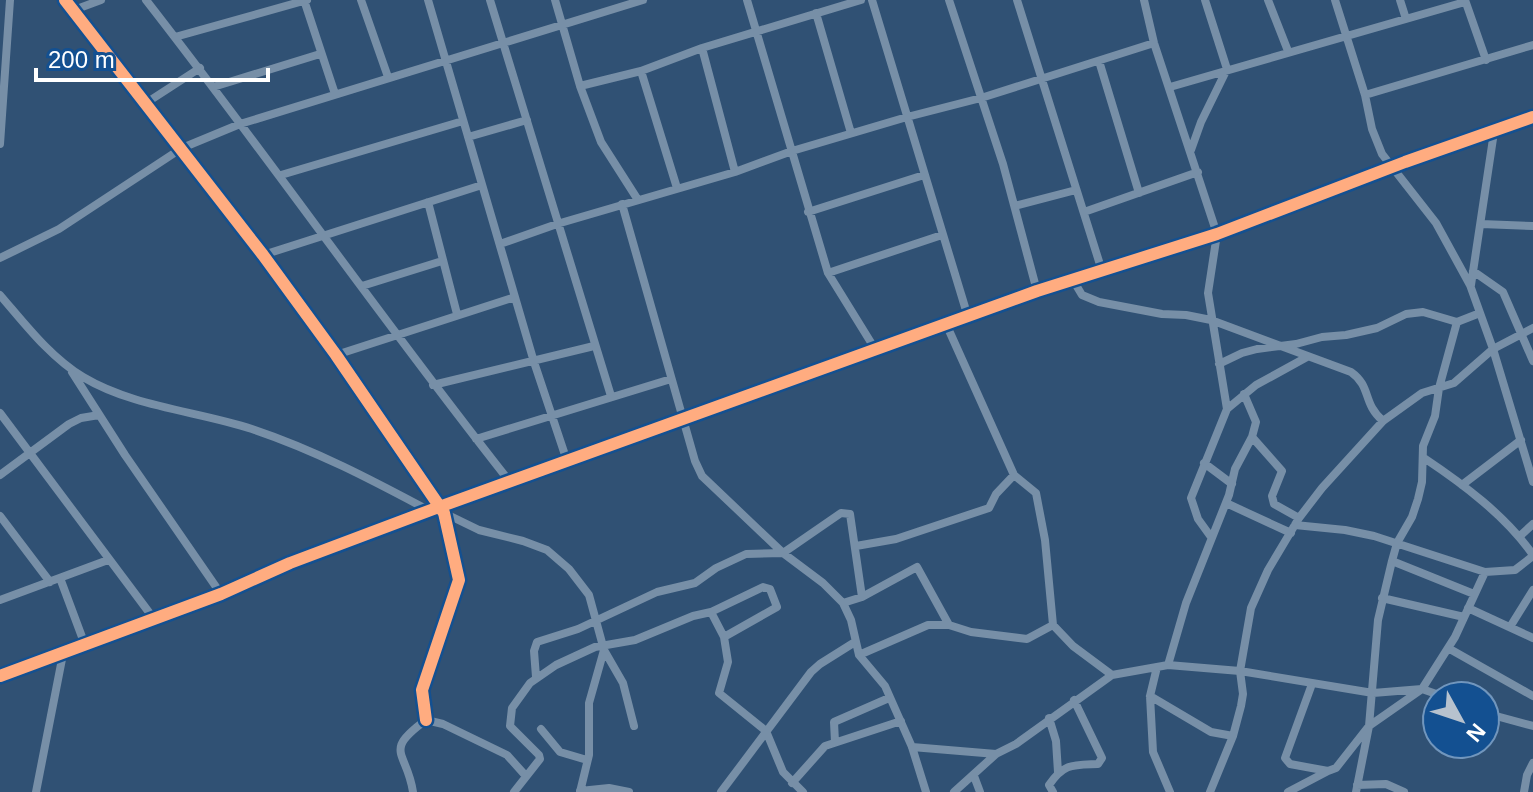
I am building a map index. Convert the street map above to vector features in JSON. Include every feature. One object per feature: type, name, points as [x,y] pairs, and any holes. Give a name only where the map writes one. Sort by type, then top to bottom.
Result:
[{"type":"street","points":[[0,144],[10,0]]},
{"type":"street","points":[[65,0],[263,255],[336,355],[438,510],[459,580],[422,690],[426,720]]},
{"type":"street","points":[[74,10],[101,0]]},
{"type":"street","points":[[146,0],[281,175],[433,385],[510,482]]},
{"type":"street","points":[[175,37],[305,0],[335,94]]},
{"type":"street","points":[[361,0],[388,77]]},
{"type":"street","points":[[428,0],[534,362],[567,461]]},
{"type":"street","points":[[490,0],[611,396]]},
{"type":"street","points":[[555,0],[580,86],[601,142],[638,200]]},
{"type":"street","points":[[0,258],[59,229],[182,148],[240,124],[643,0]]},
{"type":"street","points":[[747,0],[828,273],[875,349]]},
{"type":"street","points":[[580,86],[641,71],[702,48],[861,0]]},
{"type":"street","points":[[872,0],[968,317]]},
{"type":"street","points":[[949,0],[1015,206],[1037,291]]},
{"type":"street","points":[[1017,0],[1102,271]]},
{"type":"street","points":[[1144,0],[1154,43],[1217,234],[1208,293],[1227,409]]},
{"type":"street","points":[[1191,150],[1227,69],[1205,0]]},
{"type":"street","points":[[1268,0],[1288,51]]},
{"type":"street","points":[[1335,0],[1382,154],[1436,223],[1470,285],[1493,349],[1533,482]]},
{"type":"street","points":[[1400,0],[1406,19]]},
{"type":"street","points":[[1170,87],[1288,51],[1347,38],[1465,1],[1486,60]]},
{"type":"street","points":[[816,13],[851,133]]},
{"type":"street","points":[[500,244],[622,204],[735,172],[792,151],[981,98],[1154,43]]},
{"type":"street","points":[[1365,95],[1533,45]]},
{"type":"street","points":[[702,48],[735,172]]},
{"type":"street","points":[[213,87],[320,54]]},
{"type":"street","points":[[1099,61],[1139,193]]},
{"type":"street","points":[[146,103],[200,68]]},
{"type":"street","points":[[641,71],[677,188]]},
{"type":"street","points":[[0,676],[221,594],[290,563],[567,461],[1037,291],[1217,234],[1533,117]]},
{"type":"street","points":[[468,137],[527,120]]},
{"type":"street","points":[[281,175],[463,121]]},
{"type":"street","points":[[1470,285],[1494,132]]},
{"type":"street","points":[[1084,212],[1198,172]]},
{"type":"street","points":[[808,212],[924,175]]},
{"type":"street","points":[[263,255],[482,185]]},
{"type":"street","points":[[1015,206],[1076,190]]},
{"type":"street","points":[[428,202],[457,314]]},
{"type":"street","points":[[622,204],[695,461],[702,476],[783,553],[823,583],[843,603],[851,620],[859,655],[885,686],[912,747],[926,792]]},
{"type":"street","points":[[1481,224],[1533,226]]},
{"type":"street","points":[[828,273],[942,235]]},
{"type":"street","points":[[362,286],[442,261]]},
{"type":"street","points":[[1473,271],[1503,292],[1533,361]]},
{"type":"street","points":[[1073,280],[1082,295],[1099,302],[1211,320],[1359,377],[1369,407],[1383,421]]},
{"type":"street","points":[[0,295],[46,348],[101,387],[249,428],[301,447],[479,530],[547,550],[569,569],[589,595],[603,648],[623,683],[634,726]]},
{"type":"street","points":[[336,355],[515,297]]},
{"type":"street","points":[[1219,364],[1242,353],[1360,332],[1413,313],[1423,312],[1457,322],[1480,313]]},
{"type":"street","points":[[1404,792],[1390,784],[1357,788],[1369,726],[1382,598],[1397,543],[1418,499],[1423,446],[1435,416],[1439,388],[1457,322]]},
{"type":"street","points":[[947,326],[1014,475],[1036,493],[1045,540],[1053,625],[1073,646],[1112,675]]},
{"type":"street","points":[[1210,792],[1233,736],[1243,694],[1240,671],[1251,608],[1268,570],[1295,526],[1322,488],[1383,421],[1413,398],[1463,377],[1493,349],[1533,328]]},
{"type":"street","points":[[433,385],[594,346]]},
{"type":"street","points":[[1211,537],[1198,519],[1191,498],[1227,409],[1256,385],[1307,357]]},
{"type":"street","points":[[69,367],[221,594]]},
{"type":"street","points":[[476,439],[671,379]]},
{"type":"street","points":[[1168,665],[1186,603],[1240,459],[1252,437],[1256,422],[1244,394]]},
{"type":"street","points":[[0,413],[154,619]]},
{"type":"street","points":[[0,475],[69,424],[99,415]]},
{"type":"street","points":[[1252,437],[1282,471],[1272,496],[1274,504],[1295,526]]},
{"type":"street","points":[[1462,485],[1521,440]]},
{"type":"street","points":[[1226,503],[1295,526],[1345,530],[1397,543],[1485,572],[1515,570],[1533,556],[1520,536],[1462,485],[1424,458]]},
{"type":"street","points":[[1204,463],[1232,484]]},
{"type":"street","points":[[856,546],[896,539],[989,508],[996,494],[1014,475]]},
{"type":"street","points":[[536,677],[534,651],[537,642],[595,621],[657,592],[695,583],[716,568],[746,554],[783,553],[809,533],[847,512],[852,517],[862,597]]},
{"type":"street","points":[[0,516],[50,582]]},
{"type":"street","points":[[1520,536],[1533,524]]},
{"type":"street","points":[[0,600],[108,560]]},
{"type":"street","points":[[1392,561],[1474,594]]},
{"type":"street","points":[[843,603],[862,597],[917,567],[949,625]]},
{"type":"street","points":[[1428,680],[1448,648],[1485,572]]},
{"type":"street","points":[[60,578],[85,645]]},
{"type":"street","points":[[514,792],[540,757],[510,726],[512,708],[536,677],[576,655],[635,640],[693,616],[711,612],[763,587],[770,589],[777,607],[724,637]]},
{"type":"street","points":[[1510,627],[1533,590]]},
{"type":"street","points":[[1382,598],[1464,617]]},
{"type":"street","points":[[1468,608],[1533,638]]},
{"type":"street","points":[[711,612],[724,637],[728,662],[719,693],[766,731],[783,772],[803,792]]},
{"type":"street","points":[[859,655],[928,625],[949,625],[971,632],[1027,639],[1053,625]]},
{"type":"street","points":[[721,792],[820,664],[855,642]]},
{"type":"street","points":[[603,648],[589,703],[587,760],[580,792],[609,788],[629,792]]},
{"type":"street","points":[[1448,648],[1533,696]]},
{"type":"street","points":[[36,792],[63,654]]},
{"type":"street","points":[[954,792],[996,754],[1016,744],[1112,675],[1168,665],[1240,671],[1373,693],[1421,689]]},
{"type":"street","points":[[1157,667],[1150,696],[1153,756],[1170,792]]},
{"type":"street","points":[[1312,684],[1285,758],[1290,764],[1328,771]]},
{"type":"street","points":[[1288,792],[1342,763],[1369,726],[1421,690]]},
{"type":"street","points":[[1150,696],[1205,729],[1233,736]]},
{"type":"street","points":[[835,742],[834,722],[889,698]]},
{"type":"street","points":[[1058,772],[1070,765],[1098,764],[1102,758],[1074,700]]},
{"type":"street","points":[[1501,717],[1533,726]]},
{"type":"street","points":[[1049,718],[1056,741],[1058,772],[1049,790]]},
{"type":"street","points":[[426,720],[443,724],[507,755],[525,775]]},
{"type":"street","points":[[413,792],[410,775],[399,752],[401,744],[411,732],[426,720]]},
{"type":"street","points":[[792,783],[825,746],[901,721]]},
{"type":"street","points":[[541,729],[560,752],[587,760]]},
{"type":"street","points":[[912,747],[996,754]]},
{"type":"street","points":[[1524,792],[1533,763]]},
{"type":"street","points":[[974,776],[980,792]]},
{"type":"cycle path","points":[[65,0],[263,255],[444,513],[459,580],[422,690],[426,720]]},
{"type":"cycle path","points":[[0,676],[221,594],[290,563],[439,507],[1037,291],[1217,234],[1533,117]]}]
